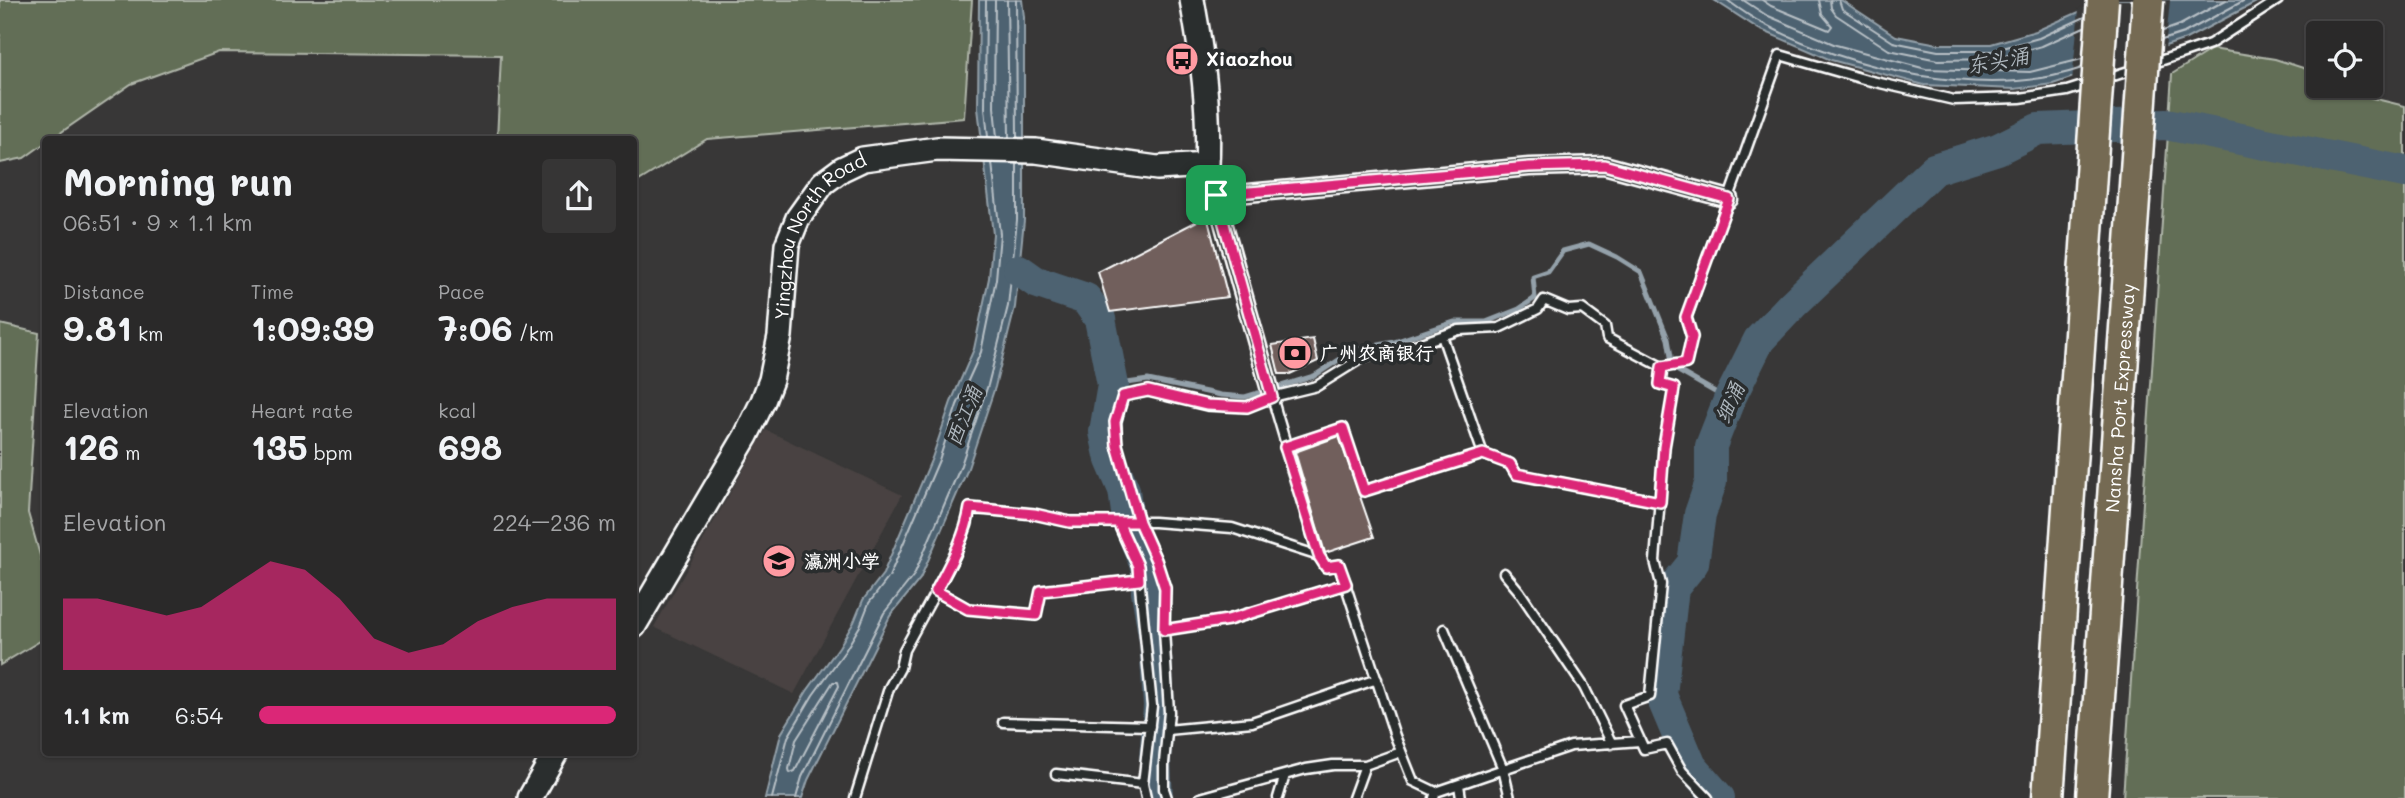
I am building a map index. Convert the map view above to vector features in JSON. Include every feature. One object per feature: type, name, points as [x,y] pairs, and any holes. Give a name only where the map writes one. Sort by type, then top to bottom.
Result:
[{"type":"highway","points":[[2048,798],[2103,0]]},
{"type":"highway","name":"Nansha Port Expressway","points":[[2092,798],[2148,0]]},
{"type":"main road","points":[[1192,0],[1206,84],[1209,141],[1207,165]]},
{"type":"main road","name":"Yingzhou North Road","points":[[637,621],[746,436],[763,401],[771,380],[780,336],[787,245],[798,218],[823,183],[842,169],[863,159],[937,149],[1036,151],[1157,168],[1207,165]]},
{"type":"main road","points":[[530,798],[554,756]]},
{"type":"street","points":[[1207,165],[1272,397]]},
{"type":"street","points":[[1216,195],[1529,167],[1604,165],[1729,199]]},
{"type":"lane","points":[[1167,798],[1164,789],[1169,712],[1164,630],[1165,588],[1139,522],[1117,445],[1115,422],[1123,396],[1148,391],[1207,405],[1247,407],[1272,397],[1317,386],[1362,358],[1460,330],[1499,328],[1538,309],[1544,300],[1568,310],[1582,309],[1605,326],[1607,338],[1662,367],[1686,363],[1692,337],[1686,317],[1780,55],[1867,80],[1954,100],[2020,99],[2067,91],[2210,44],[2278,0]]},
{"type":"lane","points":[[1442,336],[1483,454]]},
{"type":"lane","points":[[1662,367],[1660,384],[1674,388],[1664,447],[1655,561],[1661,584],[1650,696],[1624,705],[1644,749],[1667,744],[1682,771],[1708,798]]},
{"type":"lane","points":[[1272,397],[1319,556],[1326,567],[1339,565],[1413,781],[1435,795],[1571,746],[1640,741]]},
{"type":"lane","points":[[1285,447],[1343,428],[1364,491],[1483,454],[1510,464],[1516,474],[1660,502]]},
{"type":"lane","points":[[855,798],[889,688],[900,668],[904,650],[963,536],[970,508],[1034,514],[1070,522],[1139,522],[1232,528],[1319,556]]},
{"type":"lane","points":[[1118,522],[1138,566],[1152,706],[1143,784],[1146,798]]},
{"type":"lane","points":[[1504,573],[1584,687],[1612,744]]},
{"type":"lane","points":[[936,591],[968,609],[1036,615],[1041,591],[1139,580]]},
{"type":"lane","points":[[1164,630],[1228,620],[1346,584]]},
{"type":"lane","points":[[1444,629],[1503,769],[1510,798]]},
{"type":"lane","points":[[1167,730],[1252,722],[1377,679]]},
{"type":"lane","points":[[1003,722],[1150,726]]},
{"type":"lane","points":[[1200,798],[1333,765],[1365,765],[1401,752]]},
{"type":"lane","points":[[1353,798],[1365,765]]},
{"type":"lane","points":[[1056,774],[1143,784]]},
{"type":"lane","points":[[1279,798],[1285,775]]},
{"type":"lane","points":[[1459,785],[1461,798]]},
{"type":"shaded area","name":"瀛洲小学","points":[[766,430],[902,495],[794,694],[654,627]]},
{"type":"green space","points":[[0,0],[972,0],[964,118],[707,139],[637,182],[637,136],[497,136],[501,55],[219,52],[131,84],[56,136],[42,136],[42,145],[24,158],[0,163]]},
{"type":"green space","points":[[2212,49],[2275,59],[2306,69],[2306,98],[2372,98],[2405,106],[2405,798],[2123,798],[2172,74]]},
{"type":"green space","points":[[0,324],[39,333],[28,513],[42,562],[42,640],[0,665]]},
{"type":"water","name":"西江涌","points":[[979,0],[1022,0],[1024,17],[1024,220],[1015,307],[995,387],[967,471],[920,579],[890,616],[808,780],[802,798],[765,798],[781,734],[807,691],[839,647],[863,600],[883,574],[974,349],[989,278],[993,234],[978,108]]},
{"type":"water","name":"东头涌","points":[[1714,0],[1841,0],[1896,36],[1938,44],[1991,44],[2036,31],[2106,0],[2260,0],[2186,39],[2053,84],[2014,89],[1924,85],[1831,60],[1759,29]]},
{"type":"pier","points":[[2098,0],[2170,0],[2165,50],[2072,82],[2079,9]]},
{"type":"building","points":[[1207,216],[1228,297],[1110,312],[1098,272]]},
{"type":"building","name":"广州农商银行","points":[[1313,339],[1318,361],[1290,374],[1279,374],[1272,345]]},
{"type":"building","points":[[1339,436],[1374,537],[1325,553],[1295,452]]},
{"type":"waterway","name":"细涌","points":[[1719,798],[1691,766],[1661,695],[1673,588],[1693,563],[1700,514],[1711,482],[1711,446],[1729,400],[1759,340],[1934,169],[1998,149],[2038,129],[2166,124],[2405,172]]},
{"type":"waterway","points":[[1113,385],[1148,380],[1221,395],[1245,397],[1314,376],[1354,350],[1394,342],[1454,322],[1486,322],[1519,309],[1535,298],[1533,277],[1548,272],[1563,251],[1589,244],[1641,272],[1668,339],[1673,368],[1729,400]]},
{"type":"waterway","points":[[1019,270],[1036,282],[1086,299],[1100,319],[1113,385],[1105,432],[1111,460],[1124,490],[1128,520],[1147,569],[1159,706],[1155,760],[1157,798]]},
{"type":"place","name":"Xiaozhou","points":[[1182,59]]},
{"type":"place","name":"广州农商银行","points":[[1295,353]]},
{"type":"place","name":"瀛洲小学","points":[[779,561]]},
{"type":"route","points":[[1216,195],[1272,397],[1247,407],[1207,405],[1148,391],[1123,396],[1115,422],[1117,445],[1139,522],[1118,522],[1070,522],[1034,514],[970,508],[967,525],[955,556],[936,591],[968,609],[1036,615],[1041,591],[1139,580],[1138,566],[1118,522],[1139,522],[1156,560],[1165,588],[1164,630],[1228,620],[1346,584],[1339,565],[1326,567],[1319,556],[1285,447],[1343,428],[1364,491],[1483,454],[1510,464],[1516,474],[1660,502],[1664,447],[1674,388],[1660,384],[1662,367],[1686,363],[1692,337],[1686,317],[1729,199],[1604,165],[1529,167],[1216,195]]}]
